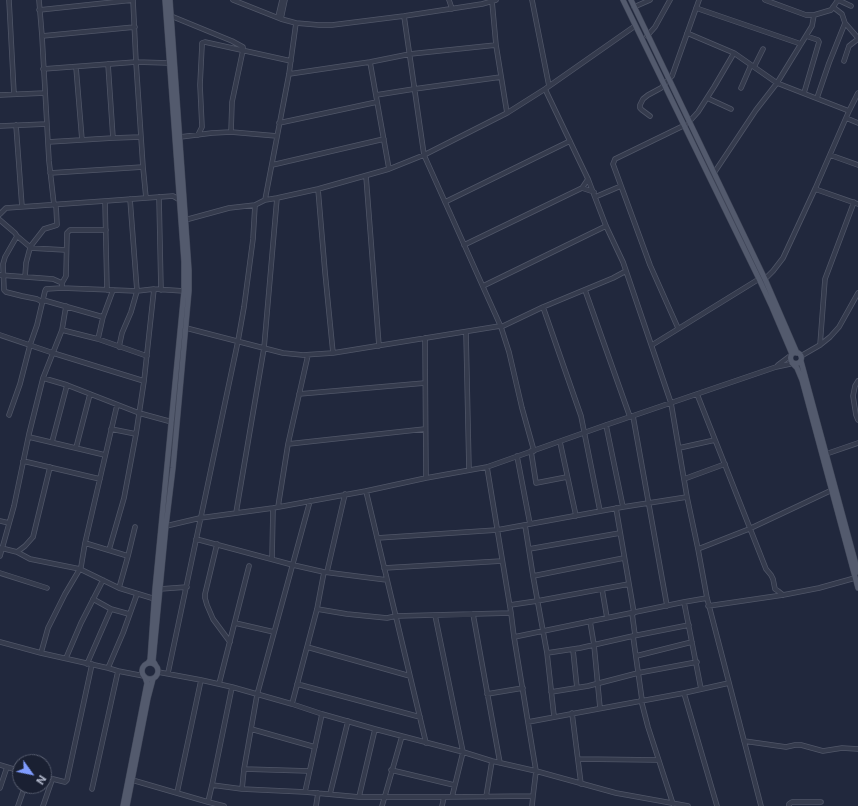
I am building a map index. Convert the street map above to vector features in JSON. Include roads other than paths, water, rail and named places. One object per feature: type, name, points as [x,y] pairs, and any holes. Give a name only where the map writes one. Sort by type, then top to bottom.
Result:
[{"type":"main road","points":[[127,806],[148,698],[153,679],[157,676],[158,672],[158,667],[154,661],[157,599],[160,589],[172,422],[189,291],[185,220],[165,0]]},
{"type":"main road","points":[[123,806],[146,683],[142,669],[150,660],[164,525],[173,468],[186,328],[184,322],[184,262],[179,191],[180,137],[170,0]]},
{"type":"main road","points":[[623,0],[635,26],[667,83]]},
{"type":"main road","points":[[631,0],[667,83],[762,279]]},
{"type":"main road","points":[[687,124],[714,173],[762,279],[778,321],[796,356],[858,572]]},
{"type":"main road","points":[[796,356],[790,358],[792,363],[797,368],[802,380],[826,457],[832,490],[858,588]]},
{"type":"main road","points":[[792,363],[797,364],[796,356]]},
{"type":"main road","points":[[148,663],[155,664]]},
{"type":"main road","points":[[145,676],[148,679],[153,679]]},
{"type":"street","points":[[9,0],[14,94]]},
{"type":"street","points":[[25,277],[30,247],[44,229],[57,225],[48,161],[39,0]]},
{"type":"street","points":[[39,10],[134,0],[136,62],[146,198]]},
{"type":"street","points":[[233,0],[296,23],[319,25],[332,25],[404,16],[494,1],[496,45],[507,113]]},
{"type":"street","points":[[280,18],[282,0]]},
{"type":"street","points":[[280,18],[285,0]]},
{"type":"street","points":[[449,0],[452,9]]},
{"type":"street","points":[[532,0],[549,86]]},
{"type":"street","points":[[634,7],[650,0]]},
{"type":"street","points":[[647,36],[655,27],[670,0]]},
{"type":"street","points":[[650,116],[642,110],[640,105],[643,99],[661,88],[672,76],[699,0]]},
{"type":"street","points":[[765,0],[806,15],[814,15],[828,11],[833,8],[838,0],[851,6]]},
{"type":"street","points":[[696,8],[801,44]]},
{"type":"street","points":[[833,8],[842,14],[845,23],[858,39],[849,46],[844,61]]},
{"type":"street","points":[[714,173],[756,110],[777,83],[812,26],[814,15]]},
{"type":"street","points":[[171,16],[242,46],[243,50],[232,102],[231,132]]},
{"type":"street","points":[[404,16],[424,155],[501,327],[509,352],[533,451],[536,483],[567,477]]},
{"type":"street","points":[[264,200],[289,74],[296,23]]},
{"type":"street","points":[[817,98],[845,23]]},
{"type":"street","points":[[185,220],[229,208],[255,205],[264,200],[318,190],[389,169],[424,155],[507,113],[545,89],[635,26]]},
{"type":"street","points":[[42,36],[135,27]]},
{"type":"street","points":[[687,33],[734,53],[777,83],[849,111]]},
{"type":"street","points":[[804,93],[819,42],[818,40],[806,36]]},
{"type":"street","points":[[198,135],[202,127],[200,85],[202,43],[205,42],[291,61]]},
{"type":"street","points":[[289,74],[370,62],[410,54],[496,45]]},
{"type":"street","points":[[741,88],[752,66],[763,49]]},
{"type":"street","points":[[678,328],[650,265],[613,164],[615,159],[687,124],[698,112],[734,53]]},
{"type":"street","points":[[44,69],[136,62],[170,63]]},
{"type":"street","points":[[370,62],[389,169]]},
{"type":"street","points":[[108,64],[113,138]]},
{"type":"street","points":[[76,66],[82,140]]},
{"type":"street","points":[[376,95],[501,77]]},
{"type":"street","points":[[545,89],[594,192],[606,226],[623,262],[671,403],[706,598],[761,806]]},
{"type":"street","points":[[0,95],[45,93]]},
{"type":"street","points":[[652,345],[773,271],[783,258],[816,189],[858,93]]},
{"type":"street","points":[[707,98],[730,109]]},
{"type":"street","points":[[279,123],[377,102]]},
{"type":"street","points":[[846,118],[858,123]]},
{"type":"street","points":[[0,126],[47,124]]},
{"type":"street","points":[[16,125],[22,207]]},
{"type":"street","points":[[202,127],[212,133]]},
{"type":"street","points":[[180,137],[231,132],[277,136]]},
{"type":"street","points":[[48,142],[141,137]]},
{"type":"street","points":[[272,165],[384,139]]},
{"type":"street","points":[[445,202],[570,141]]},
{"type":"street","points":[[830,155],[858,165]]},
{"type":"street","points":[[50,173],[143,167]]},
{"type":"street","points":[[366,176],[378,346]]},
{"type":"street","points":[[464,245],[582,188],[588,179]]},
{"type":"street","points":[[595,197],[621,186]]},
{"type":"street","points":[[582,188],[594,192]]},
{"type":"street","points":[[816,189],[856,203],[824,279],[820,345]]},
{"type":"street","points":[[318,190],[324,272],[334,353]]},
{"type":"street","points":[[173,196],[179,191]]},
{"type":"street","points":[[0,208],[173,196],[180,200]]},
{"type":"street","points":[[158,197],[161,290]]},
{"type":"street","points":[[236,513],[264,348],[277,198]]},
{"type":"street","points":[[118,347],[137,291],[130,199]]},
{"type":"street","points":[[105,200],[107,290]]},
{"type":"street","points":[[168,674],[238,341],[253,239],[255,205]]},
{"type":"street","points":[[0,214],[6,208]]},
{"type":"street","points":[[0,220],[30,247],[66,250]]},
{"type":"street","points":[[483,286],[606,226]]},
{"type":"street","points":[[62,288],[62,283],[66,276],[67,232],[70,230],[106,230]]},
{"type":"street","points":[[17,236],[5,257],[3,264],[2,288],[6,292],[43,299],[103,317]]},
{"type":"street","points":[[186,328],[283,353],[334,353],[501,327],[626,271]]},
{"type":"street","points":[[2,275],[53,279],[62,283]]},
{"type":"street","points":[[9,415],[20,384],[46,290],[62,288],[184,291]]},
{"type":"street","points":[[98,339],[103,317],[113,290]]},
{"type":"street","points":[[109,550],[124,498],[140,413],[154,290]]},
{"type":"street","points":[[585,290],[631,416],[649,503],[667,606]]},
{"type":"street","points":[[776,367],[820,345],[830,337],[839,327],[858,293]]},
{"type":"street","points":[[0,556],[43,378],[62,330],[66,306]]},
{"type":"street","points":[[543,307],[580,416],[600,511]]},
{"type":"street","points":[[62,330],[98,339],[147,356]]},
{"type":"street","points":[[466,332],[469,470]]},
{"type":"street","points":[[0,335],[144,381]]},
{"type":"street","points":[[425,338],[426,478]]},
{"type":"street","points":[[278,507],[288,444],[308,354]]},
{"type":"street","points":[[164,525],[200,518],[273,508],[487,467],[560,442],[584,432],[776,367],[792,363]]},
{"type":"street","points":[[43,378],[67,385],[140,413],[172,422]]},
{"type":"street","points":[[858,381],[855,386],[853,396],[858,420]]},
{"type":"street","points":[[299,394],[425,383]]},
{"type":"street","points":[[52,442],[67,385]]},
{"type":"street","points":[[76,448],[90,394]]},
{"type":"street","points":[[697,394],[766,569],[773,579],[775,588],[783,595]]},
{"type":"street","points":[[41,653],[48,628],[65,594],[80,569],[117,405]]},
{"type":"street","points":[[606,425],[623,507]]},
{"type":"street","points":[[288,444],[425,429]]},
{"type":"street","points":[[111,430],[136,434]]},
{"type":"street","points":[[28,436],[105,455]]},
{"type":"street","points":[[679,448],[715,440]]},
{"type":"street","points":[[560,442],[576,516]]},
{"type":"street","points":[[826,457],[858,443]]},
{"type":"street","points":[[517,456],[530,524]]},
{"type":"street","points":[[23,461],[100,479]]},
{"type":"street","points":[[684,479],[725,464]]},
{"type":"street","points":[[17,552],[33,537],[50,467]]},
{"type":"street","points":[[487,467],[536,771],[532,806]]},
{"type":"street","points":[[698,549],[750,529],[832,490]]},
{"type":"street","points":[[366,491],[426,742]]},
{"type":"street","points":[[292,704],[317,610],[345,494]]},
{"type":"street","points":[[377,538],[497,530],[616,508],[687,497]]},
{"type":"street","points":[[242,789],[257,695],[310,501]]},
{"type":"street","points":[[272,559],[273,508]]},
{"type":"street","points":[[616,508],[633,613],[636,656],[642,700],[648,727],[672,804]]},
{"type":"street","points":[[0,521],[9,523]]},
{"type":"street","points":[[525,525],[547,653],[554,716]]},
{"type":"street","points":[[119,588],[135,527]]},
{"type":"street","points":[[528,549],[620,533]]},
{"type":"street","points":[[196,539],[325,572],[387,580]]},
{"type":"street","points":[[85,543],[128,556]]},
{"type":"street","points":[[217,544],[205,598],[213,619],[230,642]]},
{"type":"street","points":[[1,548],[17,552],[30,559],[52,562],[80,569],[119,588],[157,599]]},
{"type":"street","points":[[533,576],[624,558]]},
{"type":"street","points":[[384,568],[502,561]]},
{"type":"street","points":[[219,684],[249,566]]},
{"type":"street","points":[[0,573],[47,588]]},
{"type":"street","points":[[708,606],[783,595],[819,588],[855,578]]},
{"type":"street","points":[[66,658],[102,580]]},
{"type":"street","points":[[510,605],[629,584]]},
{"type":"street","points":[[160,589],[187,587]]},
{"type":"street","points":[[768,597],[775,588]]},
{"type":"street","points":[[602,589],[607,618]]},
{"type":"street","points":[[108,668],[137,594]]},
{"type":"street","points":[[514,636],[706,598]]},
{"type":"street","points":[[93,599],[112,609],[130,614]]},
{"type":"street","points":[[684,602],[702,689]]},
{"type":"street","points":[[52,780],[65,782],[67,780],[89,664],[112,609]]},
{"type":"street","points":[[317,610],[387,618],[396,616],[511,613]]},
{"type":"street","points":[[473,614],[500,763]]},
{"type":"street","points":[[435,615],[463,752],[452,797]]},
{"type":"street","points":[[590,621],[594,645],[600,708]]},
{"type":"street","points":[[235,622],[274,632]]},
{"type":"street","points":[[547,653],[573,650],[689,625]]},
{"type":"street","points":[[0,642],[41,653],[145,676]]},
{"type":"street","points":[[636,656],[692,642]]},
{"type":"street","points":[[307,647],[410,676]]},
{"type":"street","points":[[573,650],[577,688]]},
{"type":"street","points":[[551,692],[577,688],[638,673],[697,662]]},
{"type":"street","points":[[92,789],[118,671]]},
{"type":"street","points":[[158,672],[232,687],[375,729],[616,793],[688,806]]},
{"type":"street","points":[[177,793],[201,680]]},
{"type":"street","points":[[528,722],[684,693],[729,683]]},
{"type":"street","points":[[297,684],[420,717]]},
{"type":"street","points":[[208,802],[232,687]]},
{"type":"street","points":[[487,694],[523,688]]},
{"type":"street","points":[[684,693],[717,806]]},
{"type":"street","points":[[572,713],[581,784]]},
{"type":"street","points":[[305,792],[322,714]]},
{"type":"street","points":[[330,794],[348,721]]},
{"type":"street","points":[[251,729],[315,747]]},
{"type":"street","points":[[359,797],[375,729]]},
{"type":"street","points":[[382,806],[391,770],[402,736]]},
{"type":"street","points":[[744,741],[786,747],[801,745],[823,751],[842,748],[858,749]]},
{"type":"street","points":[[578,759],[658,760]]},
{"type":"street","points":[[486,797],[492,761]]},
{"type":"street","points":[[0,765],[12,769]]},
{"type":"street","points":[[0,788],[7,767]]},
{"type":"street","points":[[244,769],[309,771]]},
{"type":"street","points":[[391,770],[454,785]]},
{"type":"street","points":[[132,780],[224,806]]},
{"type":"street","points":[[212,785],[242,789],[305,792],[359,797],[533,796]]},
{"type":"street","points":[[316,806],[318,793]]},
{"type":"street","points":[[18,806],[22,794]]},
{"type":"street","points":[[43,806],[47,794]]},
{"type":"street","points":[[442,806],[444,797]]},
{"type":"street","points":[[789,806],[792,802],[821,802]]}]
